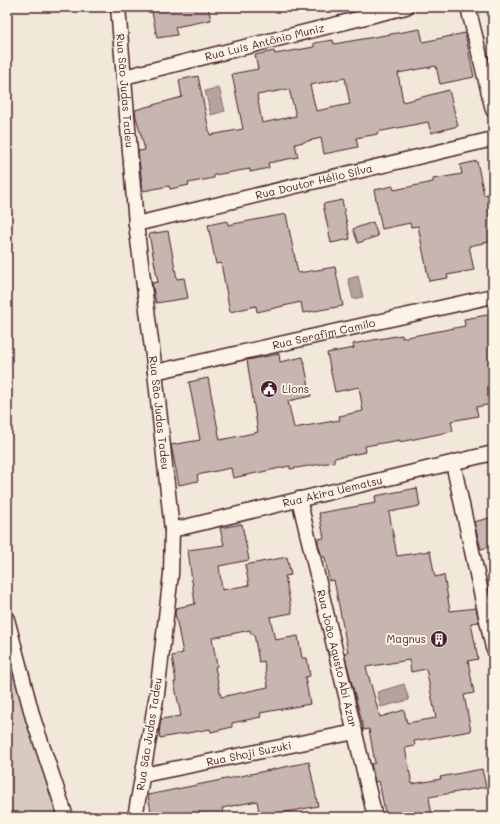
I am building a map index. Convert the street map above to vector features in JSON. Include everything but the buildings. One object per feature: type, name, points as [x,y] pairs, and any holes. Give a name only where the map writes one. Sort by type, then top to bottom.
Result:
[{"type":"street","name":"Rua São Judas Tadeu","points":[[118,7],[136,224],[155,372],[172,530],[171,574],[157,694],[135,817]]},
{"type":"street","name":"Rua Luís Antônio Muniz","points":[[124,77],[406,7]]},
{"type":"street","points":[[468,7],[493,110]]},
{"type":"street","name":"Rua Doutor Hélio Silva","points":[[136,224],[493,139]]},
{"type":"street","name":"Rua Serafim Camilo","points":[[155,372],[493,296]]},
{"type":"street","name":"Rua Akira Uematsu","points":[[172,530],[493,453]]},
{"type":"street","points":[[452,463],[493,648]]},
{"type":"street","name":"Rua João Agusto Abi Azar","points":[[299,499],[376,817]]},
{"type":"street","points":[[7,619],[33,718],[66,817]]},
{"type":"street","name":"Rua Shoji Suzuki","points":[[143,776],[355,732]]},
{"type":"shaded area","points":[[219,87],[225,111],[211,115],[205,91]]},
{"type":"shaded area","points":[[358,276],[363,297],[353,299],[348,279]]},
{"type":"shaded area","points":[[7,635],[57,817],[7,817]]},
{"type":"shaded area","points":[[404,684],[409,700],[381,707],[377,692]]},
{"type":"place","name":"Lions","points":[[269,389]]},
{"type":"place","name":"Magnus","points":[[439,639]]}]
